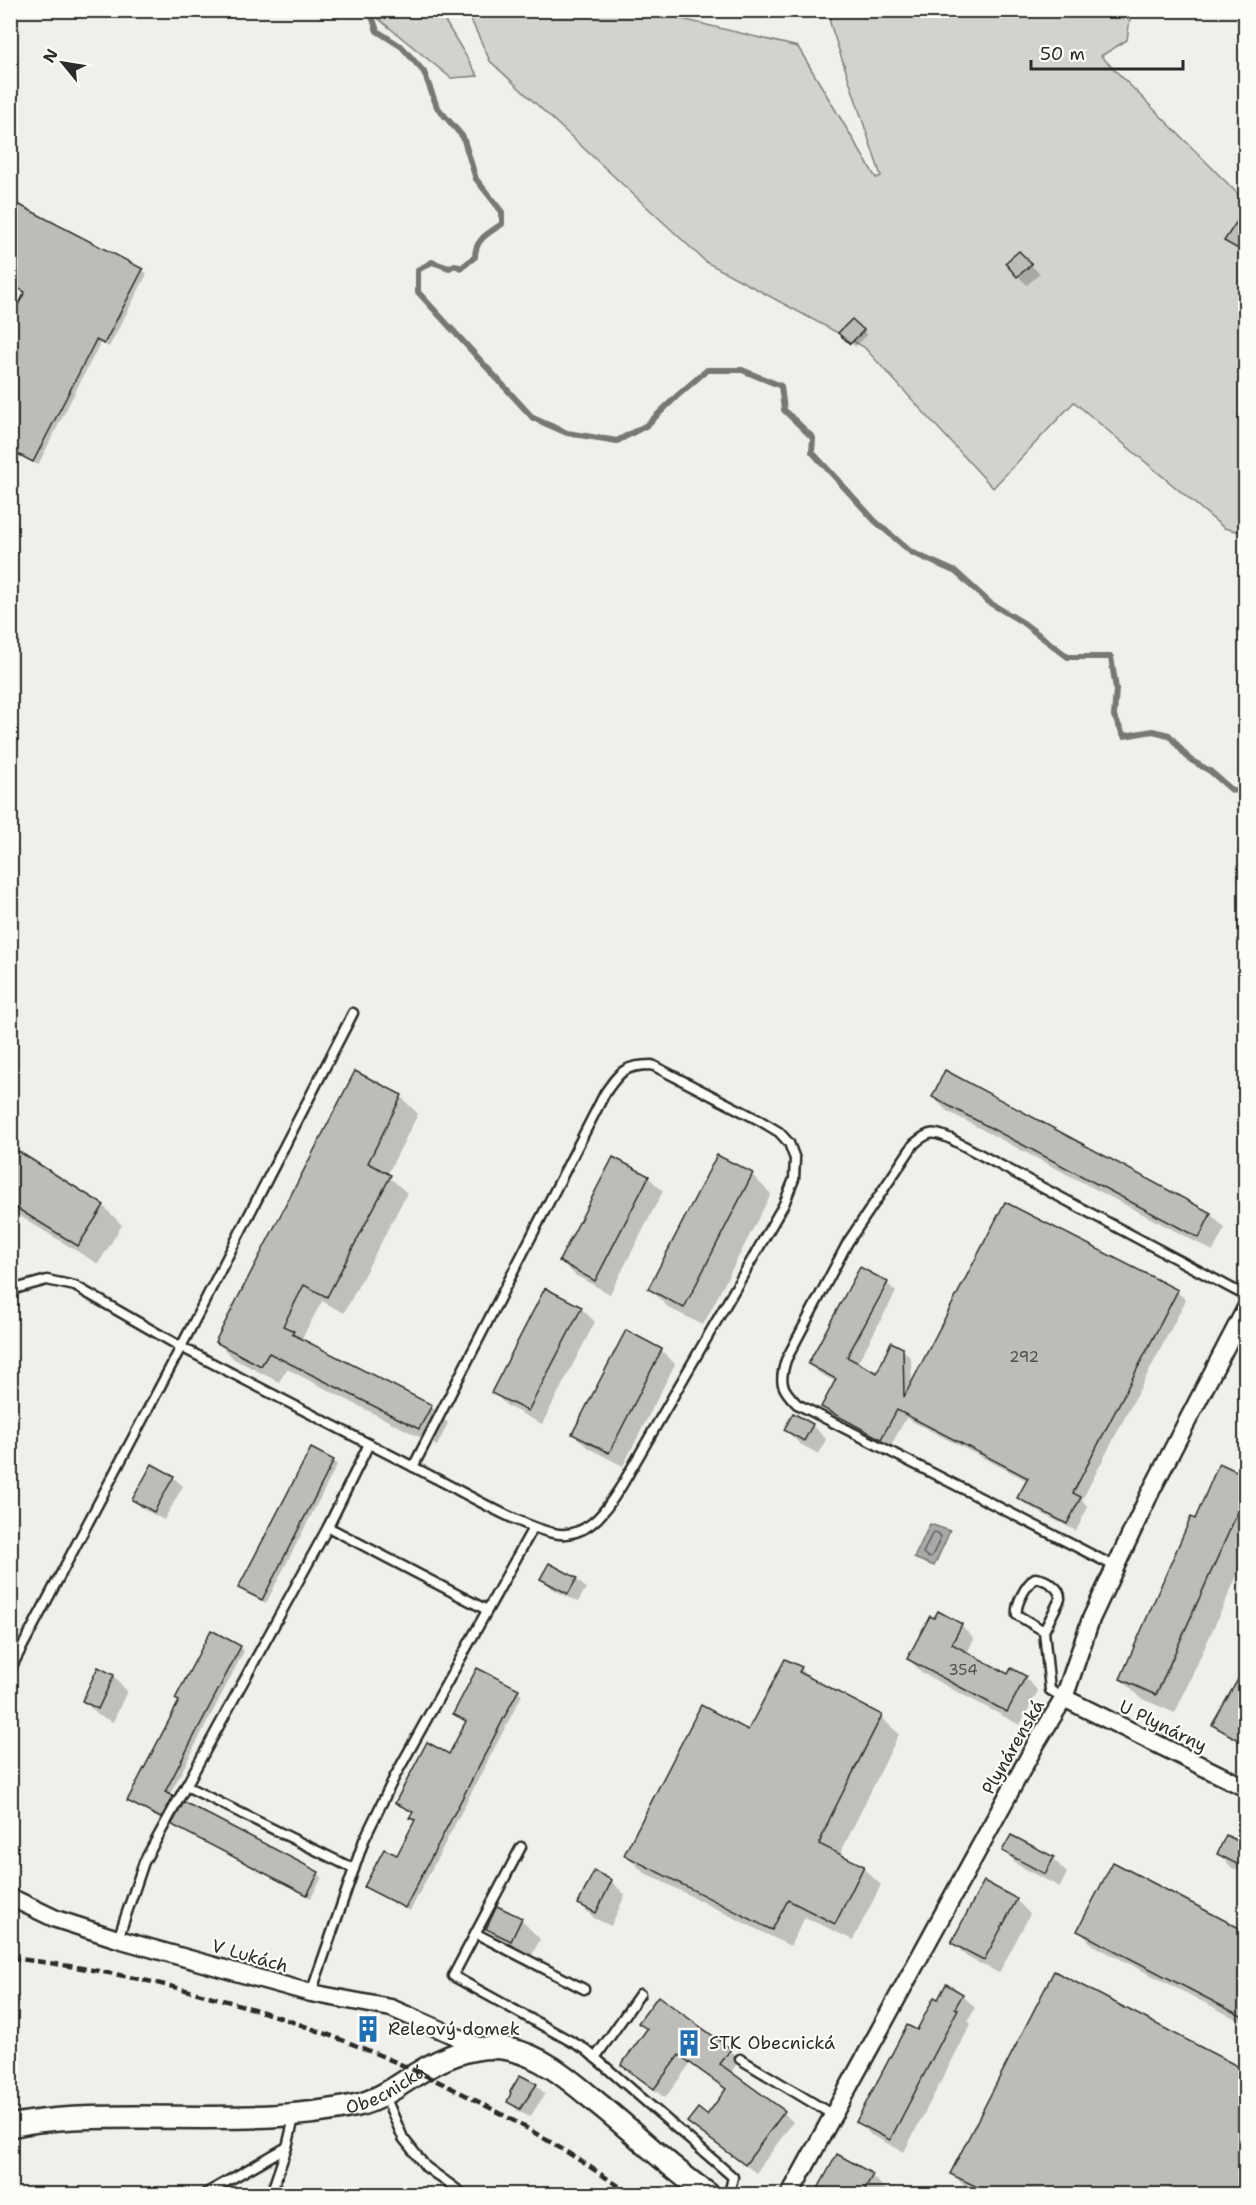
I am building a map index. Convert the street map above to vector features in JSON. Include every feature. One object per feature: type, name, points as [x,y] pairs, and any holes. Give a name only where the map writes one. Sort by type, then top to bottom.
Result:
[{"type":"street","name":"Plynárenská","points":[[790,2194],[1037,1742],[1064,1698],[1091,1619],[1151,1491],[1245,1308]]},
{"type":"street","name":"U Plynárny","points":[[1064,1698],[1245,1788]]},
{"type":"street","name":"V Lukách","points":[[10,1897],[56,1918],[118,1939],[311,1994],[391,2008],[480,2047]]},
{"type":"street","name":"Obecnická","points":[[10,2126],[89,2117],[245,2117],[295,2114],[361,2104],[384,2095],[420,2072],[453,2056],[480,2047],[507,2049],[535,2057],[568,2078],[708,2194]]},
{"type":"lane","points":[[10,1670],[181,1347],[353,1013]]},
{"type":"lane","points":[[10,1293],[18,1288],[47,1280],[75,1286],[181,1347],[413,1467],[533,1528],[554,1534],[568,1534],[594,1522],[606,1510],[784,1204],[794,1179],[795,1159],[789,1143],[779,1132],[652,1065],[635,1065],[625,1068],[605,1093],[413,1467]]},
{"type":"lane","points":[[1116,1567],[796,1404],[784,1391],[782,1375],[786,1360],[848,1242],[914,1144],[925,1135],[936,1132],[1245,1296]]},
{"type":"lane","points":[[118,1939],[144,1862],[328,1527],[369,1444]]},
{"type":"lane","points":[[328,1527],[487,1610]]},
{"type":"lane","points":[[311,1994],[364,1840],[394,1778],[533,1528]]},
{"type":"lane","points":[[1044,1631],[1017,1615],[1016,1608],[1030,1582],[1035,1578],[1057,1589],[1060,1594],[1060,1599],[1044,1631],[1050,1690],[1064,1698]]},
{"type":"lane","points":[[186,1786],[354,1869]]},
{"type":"lane","points":[[521,1847],[453,1976],[585,2049],[733,2177],[729,2194]]},
{"type":"lane","points":[[475,1933],[584,1989]]},
{"type":"lane","points":[[595,2058],[640,1994]]},
{"type":"lane","points":[[740,2059],[833,2115]]},
{"type":"lane","points":[[384,2095],[403,2138],[426,2167],[463,2194]]},
{"type":"lane","points":[[271,2194],[287,2147],[295,2114]]},
{"type":"lane","points":[[204,2194],[287,2147]]},
{"type":"shaded area","points":[[369,11],[439,11],[478,76],[451,78]]},
{"type":"shaded area","points":[[467,11],[649,11],[798,47],[876,178],[881,176],[830,23],[832,11],[1131,11],[1127,40],[1101,56],[1245,201],[1245,533],[1224,528],[1074,402],[993,488],[864,347],[706,262],[490,61]]},
{"type":"water","points":[[930,1524],[950,1531],[934,1566],[914,1558]]},
{"type":"building","points":[[10,200],[143,269],[104,344],[96,340],[33,462],[10,450],[10,320],[25,292],[10,284]]},
{"type":"building","points":[[1245,209],[1245,253],[1224,241]]},
{"type":"building","points":[[1019,251],[1032,264],[1017,277],[1005,263]]},
{"type":"building","points":[[852,319],[864,330],[850,344],[838,333]]},
{"type":"building","points":[[945,1070],[1211,1213],[1199,1238],[932,1097]]},
{"type":"building","points":[[355,1071],[402,1095],[368,1163],[391,1175],[327,1297],[304,1285],[283,1326],[294,1331],[292,1334],[432,1405],[419,1429],[269,1353],[261,1366],[215,1342]]},
{"type":"building","points":[[10,1146],[104,1205],[78,1246],[10,1204]]},
{"type":"building","points":[[717,1155],[753,1173],[684,1308],[648,1289]]},
{"type":"building","points":[[613,1157],[649,1176],[595,1281],[559,1261]]},
{"type":"building","points":[[1005,1202],[1178,1290],[1073,1493],[1081,1497],[1067,1524],[1017,1498],[1028,1478],[897,1410],[881,1439],[821,1407],[836,1379],[808,1364],[860,1267],[888,1282],[847,1357],[877,1373],[891,1342],[903,1348],[904,1397]]},
{"type":"building","points":[[545,1288],[582,1307],[528,1411],[491,1393]]},
{"type":"building","points":[[626,1330],[662,1349],[609,1453],[572,1434]]},
{"type":"building","points":[[793,1413],[813,1424],[804,1441],[784,1430]]},
{"type":"building","points":[[311,1448],[334,1460],[262,1600],[238,1588]]},
{"type":"building","points":[[1219,1463],[1245,1475],[1245,1496],[1156,1695],[1120,1679],[1191,1517],[1195,1519]]},
{"type":"building","points":[[152,1464],[174,1476],[154,1512],[132,1500]]},
{"type":"building","points":[[549,1563],[577,1578],[568,1594],[540,1579]]},
{"type":"building","points":[[938,1611],[962,1624],[952,1644],[1008,1674],[1011,1668],[1026,1676],[1007,1712],[907,1659],[930,1616],[934,1618]]},
{"type":"building","points":[[211,1630],[241,1646],[165,1792],[173,1796],[161,1818],[127,1801],[179,1701],[175,1699]]},
{"type":"building","points":[[785,1659],[802,1667],[799,1672],[882,1715],[819,1844],[864,1866],[835,1924],[788,1900],[772,1930],[624,1855],[701,1705],[748,1730]]},
{"type":"building","points":[[98,1667],[114,1675],[98,1709],[82,1701]]},
{"type":"building","points":[[1245,1667],[1245,1744],[1212,1725]]},
{"type":"building","points":[[477,1668],[519,1689],[405,1908],[364,1887],[384,1849],[397,1855],[415,1820],[409,1818],[413,1812],[395,1803],[427,1742],[449,1754],[466,1721],[453,1714]]},
{"type":"building","points":[[184,1802],[319,1872],[307,1895],[174,1826],[172,1824]]},
{"type":"building","points":[[1011,1835],[1054,1857],[1045,1874],[1002,1851]]},
{"type":"building","points":[[1226,1835],[1245,1845],[1245,1868],[1217,1854]]},
{"type":"building","points":[[1113,1862],[1245,1931],[1245,2018],[1077,1931]]},
{"type":"building","points":[[594,1871],[612,1880],[596,1913],[578,1904]]},
{"type":"building","points":[[984,1881],[1017,1899],[984,1960],[951,1943]]},
{"type":"building","points":[[497,1906],[522,1918],[511,1941],[486,1929]]},
{"type":"building","points":[[1054,1971],[1245,2070],[1245,2194],[992,2194],[950,2174]]},
{"type":"building","points":[[946,1984],[963,1994],[955,2008],[958,2009],[890,2140],[856,2122],[907,2025],[917,2030],[934,1997],[938,1999]]},
{"type":"building","points":[[658,1996],[731,2049],[720,2064],[785,2111],[745,2165],[687,2122],[698,2108],[707,2115],[726,2089],[679,2055],[654,2089],[621,2065],[647,2029],[638,2023]]},
{"type":"building","points":[[520,2075],[537,2084],[520,2109],[507,2102]]},
{"type":"building","points":[[837,2154],[873,2174],[862,2194],[815,2194]]},
{"type":"waterway","points":[[370,10],[377,31],[402,47],[424,72],[437,107],[463,137],[476,179],[502,212],[502,224],[480,241],[475,257],[461,268],[455,265],[449,268],[432,262],[418,270],[418,292],[533,418],[567,433],[617,441],[647,425],[707,370],[742,370],[781,386],[784,410],[813,438],[812,452],[875,521],[911,552],[956,572],[990,603],[1022,622],[1068,657],[1111,657],[1116,689],[1114,716],[1124,736],[1153,731],[1169,735],[1189,759],[1210,771],[1232,790],[1246,793]]},
{"type":"railway","points":[[10,1958],[93,1970],[175,1987],[256,2010],[335,2037],[413,2070],[488,2107],[560,2148],[630,2194]]},
{"type":"place","name":"Releový domek","points":[[368,2029]]},
{"type":"place","name":"STK Obecnická","points":[[689,2043]]}]
